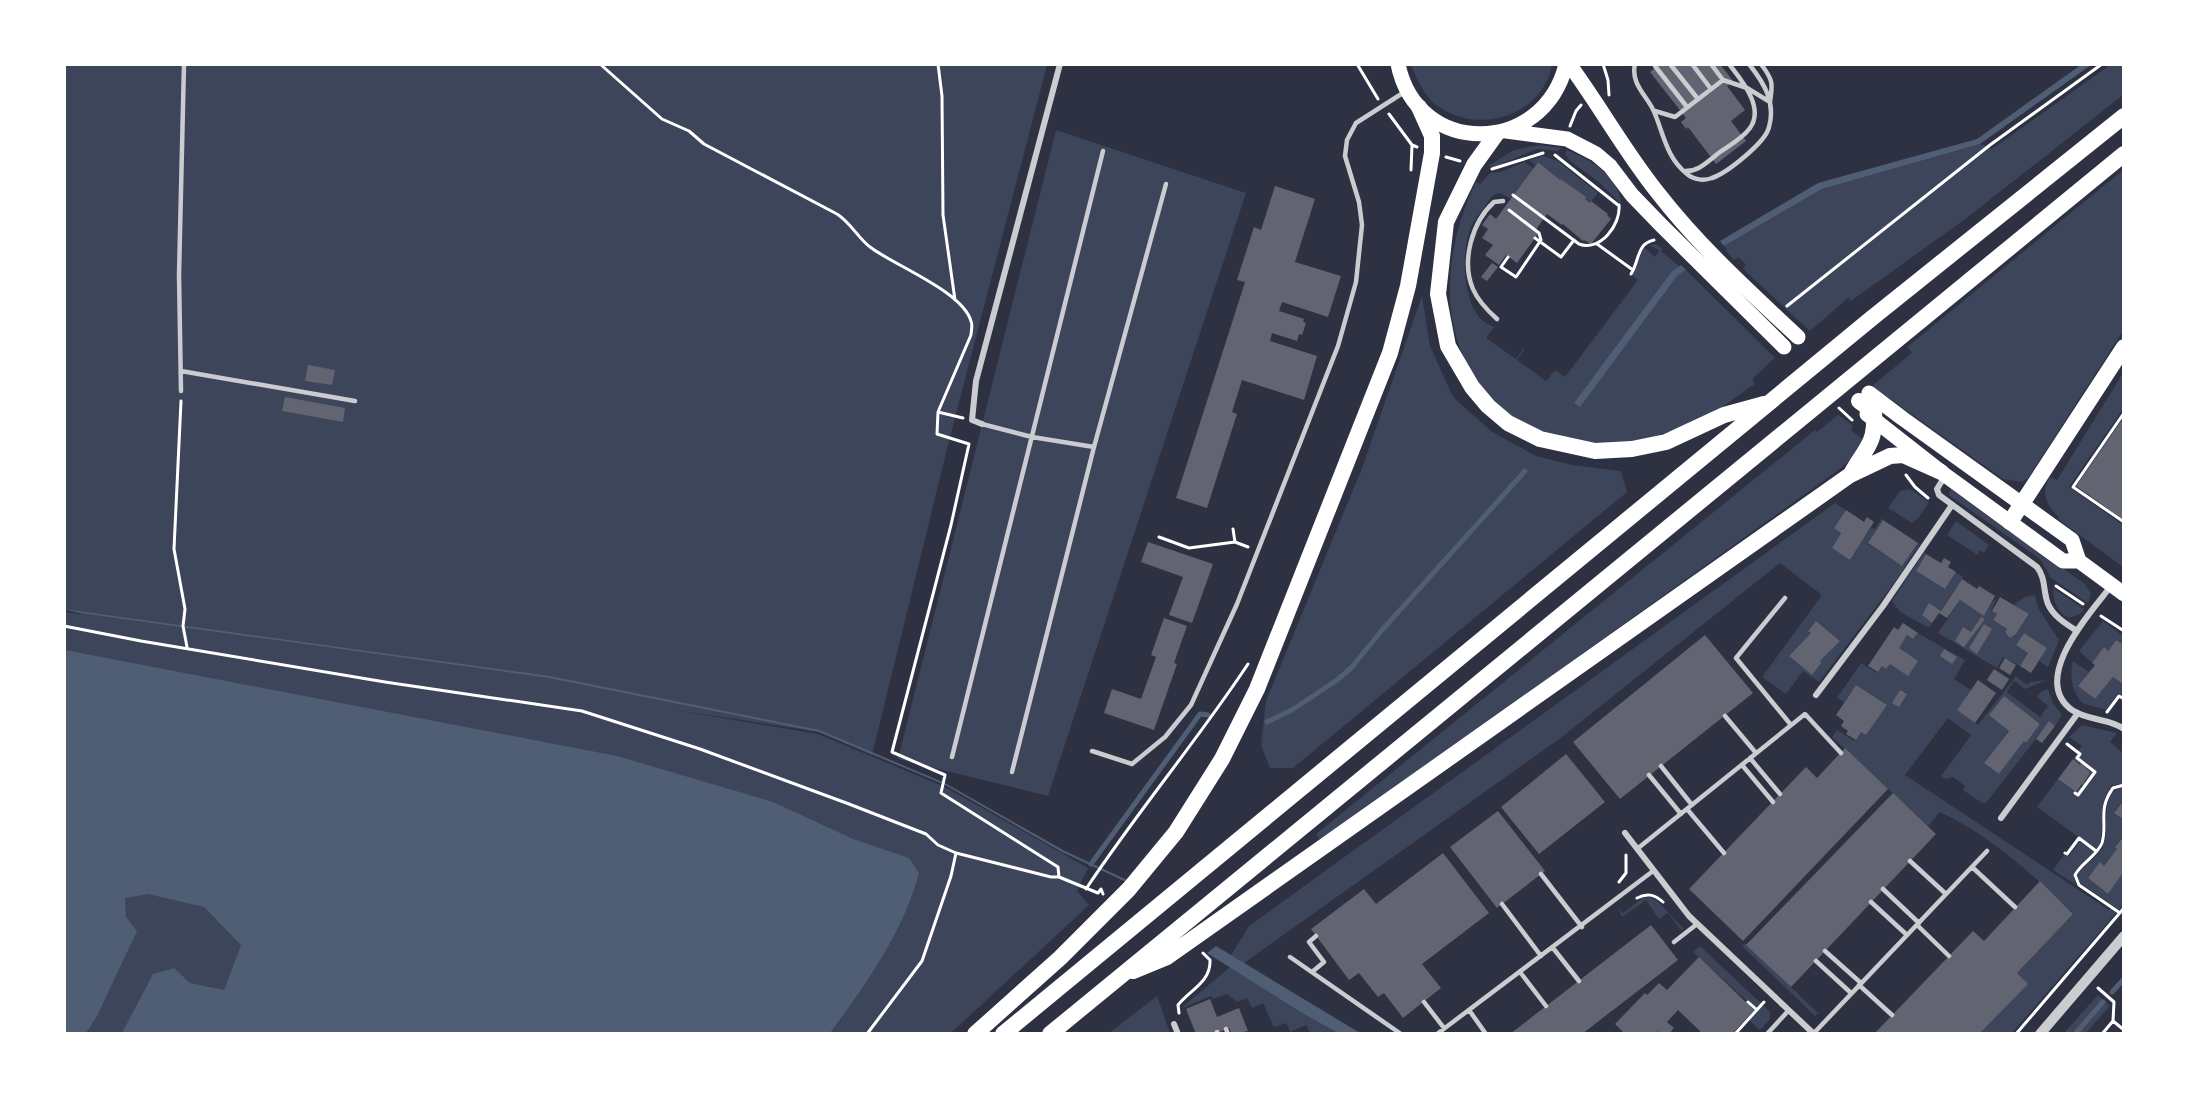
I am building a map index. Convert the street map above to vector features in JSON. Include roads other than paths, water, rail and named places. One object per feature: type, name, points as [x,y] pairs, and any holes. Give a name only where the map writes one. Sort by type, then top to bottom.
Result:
[{"type":"highway","points":[[975,1034],[1060,958],[1129,889],[1176,832],[1222,759],[1257,689],[1390,353],[1408,286],[1432,153],[1432,136],[1419,107]]},
{"type":"highway","points":[[1003,1034],[1872,318],[2124,116]]},
{"type":"highway","points":[[1502,132],[1474,165],[1446,222],[1438,294],[1448,346],[1472,387],[1488,406],[1508,423],[1540,439],[1595,451],[1632,449],[1666,442],[1724,415],[1771,402]]},
{"type":"highway","points":[[1050,1034],[2124,154]]},
{"type":"highway","points":[[2010,522],[2124,347]]},
{"type":"highway","points":[[1850,475],[1871,444],[1875,433],[1874,412],[1861,399]]},
{"type":"highway","points":[[1117,978],[1167,957],[1850,475],[1890,456],[1903,455],[1943,473]]},
{"type":"main road","points":[[1398,64],[1407,91],[1419,107],[1443,126],[1474,134],[1502,132],[1567,139],[1581,145],[1606,162],[1659,224],[1784,347]]},
{"type":"main road","points":[[1567,64],[1632,159],[1673,213],[1703,246],[1798,337]]},
{"type":"main road","points":[[1502,132],[1535,116],[1547,105],[1556,92],[1567,64]]},
{"type":"main road","points":[[1861,399],[1902,418],[2023,503],[2072,540],[2079,561],[2118,590]]},
{"type":"main road","points":[[1875,421],[2064,561],[2079,561]]},
{"type":"street","points":[[982,424],[972,420],[976,381],[1060,64]]},
{"type":"street","points":[[1943,473],[1937,491],[1939,495],[2033,564],[2043,578],[2051,609],[2077,631]]},
{"type":"street","points":[[1816,695],[1883,606],[1952,505]]},
{"type":"street","points":[[2118,590],[2093,610],[2077,631],[2062,656],[2058,673],[2059,688],[2064,700],[2078,713],[2099,721],[2114,722],[2124,729]]},
{"type":"street","points":[[2001,818],[2078,713]]},
{"type":"street","points":[[1625,833],[1674,899],[1697,924],[1814,1033]]},
{"type":"street","points":[[2040,1034],[2124,936]]},
{"type":"street","points":[[1174,1024],[1178,1034]]},
{"type":"lane","points":[[181,391],[179,275],[184,64]]},
{"type":"lane","points":[[1635,64],[1635,80],[1654,111],[1666,147],[1684,171],[1698,180],[1711,179],[1742,158],[1760,143],[1769,129],[1772,84],[1771,77],[1761,64]]},
{"type":"lane","points":[[1656,64],[1655,66],[1687,107]]},
{"type":"lane","points":[[1670,64],[1698,99]]},
{"type":"lane","points":[[1692,64],[1711,88]]},
{"type":"lane","points":[[1711,64],[1723,80],[1747,88],[1770,102]]},
{"type":"lane","points":[[1684,171],[1696,170],[1751,126],[1754,118],[1752,100],[1747,88],[1729,64]]},
{"type":"lane","points":[[1749,64],[1763,83],[1770,102]]},
{"type":"lane","points":[[1654,111],[1675,117],[1723,80]]},
{"type":"lane","points":[[1092,751],[1132,764],[1165,737],[1191,705],[1237,604],[1266,531],[1338,346],[1356,282],[1362,225],[1359,202],[1345,156],[1347,140],[1356,123],[1407,91]]},
{"type":"lane","points":[[952,757],[1103,151]]},
{"type":"lane","points":[[1012,772],[1094,447],[1166,184]]},
{"type":"lane","points":[[1497,319],[1478,299],[1468,271],[1473,235],[1477,224],[1494,202],[1504,204]]},
{"type":"lane","points":[[181,371],[355,401]]},
{"type":"lane","points":[[982,424],[1032,437],[1094,447]]},
{"type":"lane","points":[[1785,598],[1736,658],[1791,725]]},
{"type":"lane","points":[[1637,849],[1805,714],[1840,753]]},
{"type":"lane","points":[[1725,716],[1756,753]]},
{"type":"lane","points":[[1750,758],[1780,794]]},
{"type":"lane","points":[[1742,765],[1773,802]]},
{"type":"lane","points":[[1660,766],[1724,853]]},
{"type":"lane","points":[[1649,776],[1681,814]]},
{"type":"lane","points":[[1814,1033],[1987,851]]},
{"type":"lane","points":[[1910,861],[1946,894]]},
{"type":"lane","points":[[1972,867],[2015,907]]},
{"type":"lane","points":[[1437,1034],[1582,927],[1653,871]]},
{"type":"lane","points":[[1541,873],[1582,927]]},
{"type":"lane","points":[[1883,889],[1949,956]]},
{"type":"lane","points":[[1871,902],[1907,935]]},
{"type":"lane","points":[[1502,904],[1541,956]]},
{"type":"lane","points":[[1674,942],[1697,924]]},
{"type":"lane","points":[[1312,972],[1324,962],[1309,942],[1316,936]]},
{"type":"lane","points":[[1553,948],[1579,981]]},
{"type":"lane","points":[[1825,951],[1892,1015]]},
{"type":"lane","points":[[1290,957],[1401,1034]]},
{"type":"lane","points":[[1816,961],[1851,993]]},
{"type":"lane","points":[[1520,972],[1546,1006]]},
{"type":"lane","points":[[1424,1002],[1444,1028]]},
{"type":"lane","points":[[1469,1010],[1486,1034]]},
{"type":"lane","points":[[1767,1034],[1789,1010]]},
{"type":"waterway","points":[[1267,722],[1292,710],[1351,668],[1383,629],[1525,471]]},
{"type":"waterway","points":[[1091,864],[1200,714],[1208,715]]},
{"type":"waterway","points":[[2112,992],[2124,979]]},
{"type":"waterway","points":[[2075,1034],[2103,1002]]}]
